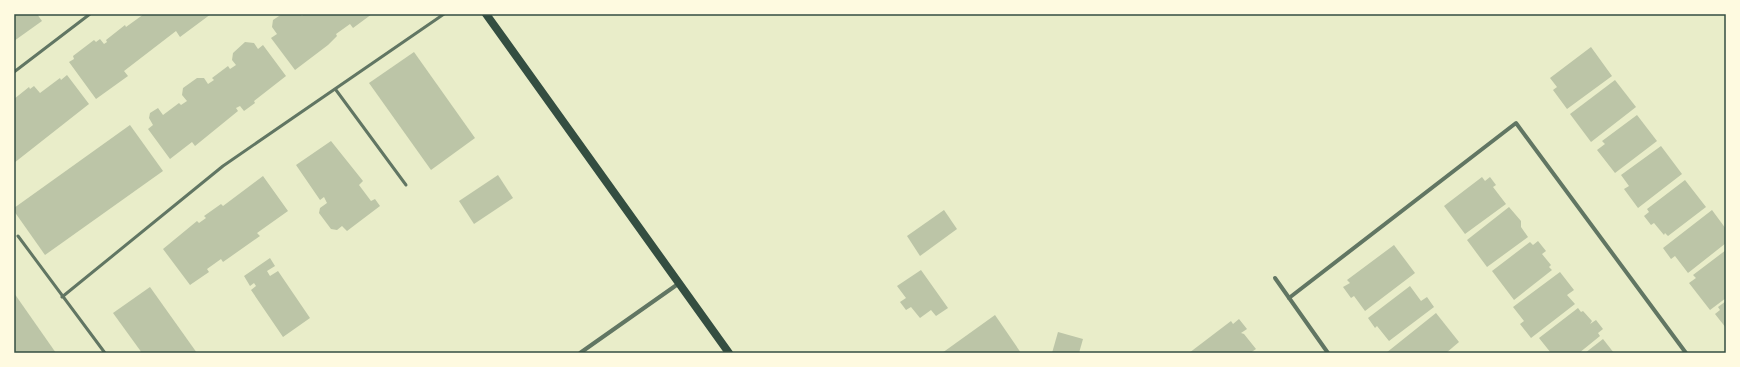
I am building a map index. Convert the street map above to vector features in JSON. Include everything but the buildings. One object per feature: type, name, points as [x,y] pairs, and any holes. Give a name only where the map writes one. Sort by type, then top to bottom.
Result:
[{"type":"main road","points":[[486,14],[678,284],[729,353]]},
{"type":"street","points":[[1290,298],[1516,123],[1686,353]]},
{"type":"street","points":[[1275,278],[1328,353]]},
{"type":"street","points":[[580,353],[678,284]]},
{"type":"lane","points":[[14,72],[90,14]]},
{"type":"lane","points":[[62,297],[223,166],[336,90],[444,14]]},
{"type":"lane","points":[[336,90],[406,185]]},
{"type":"lane","points":[[18,236],[105,353]]}]
